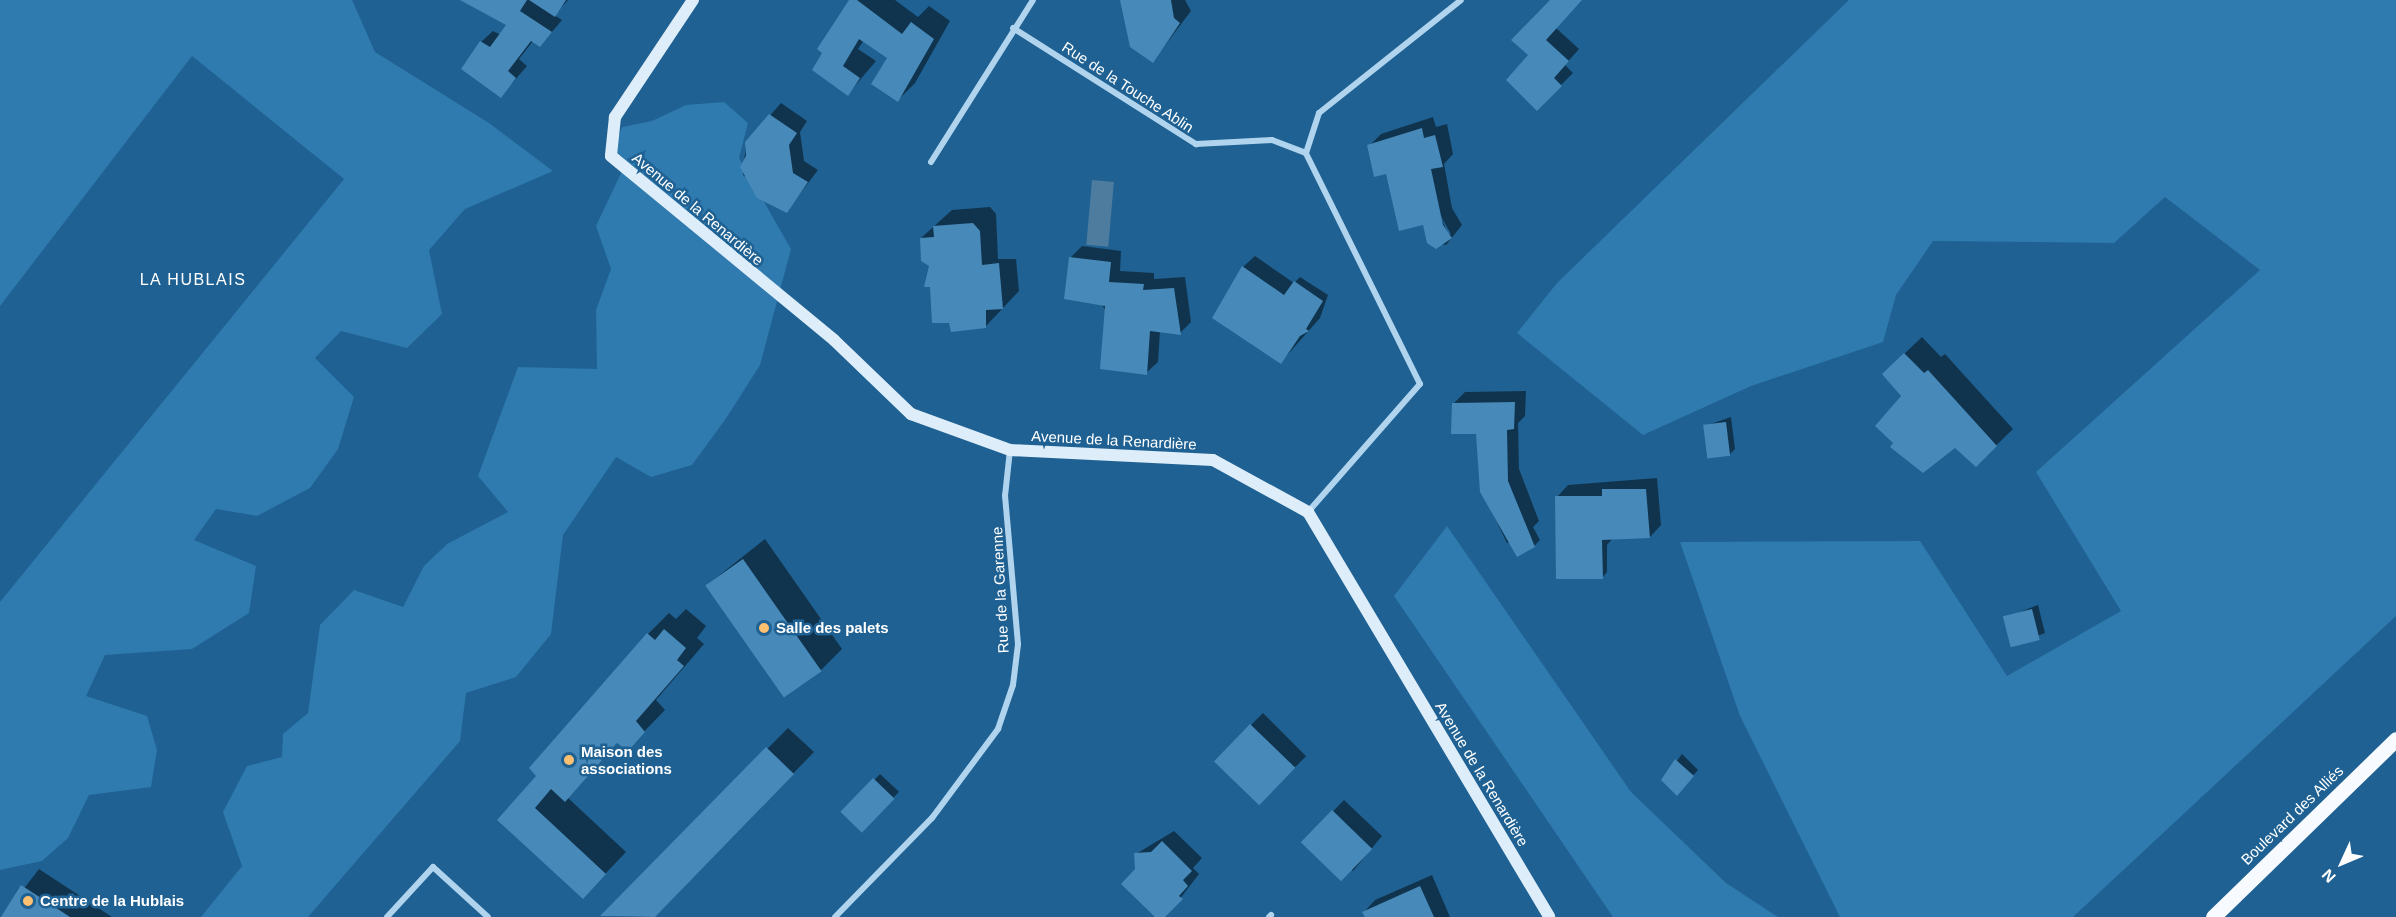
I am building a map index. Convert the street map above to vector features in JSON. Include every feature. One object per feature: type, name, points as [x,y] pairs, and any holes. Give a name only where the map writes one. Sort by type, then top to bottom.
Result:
[{"type":"main road","name":"Boulevard des Alliés","points":[[2213,917],[2396,739]]},
{"type":"street","name":"Avenue de la Renardière","points":[[693,0],[615,117],[611,156],[834,340],[911,414],[1010,450],[1213,460],[1308,512],[1549,917]]},
{"type":"street","points":[[931,162],[1013,28],[1033,0]]},
{"type":"street","points":[[1308,512],[1420,384],[1306,153],[1319,113],[1461,0]]},
{"type":"street","name":"Rue de la Touche Ablin","points":[[1013,28],[1196,144],[1272,140],[1306,153]]},
{"type":"street","name":"Rue de la Garenne","points":[[835,917],[932,818],[998,729],[1013,685],[1018,644],[1005,496],[1010,450]]},
{"type":"street","points":[[387,917],[433,867],[488,917]]},
{"type":"shaded area","points":[[0,0],[352,0],[375,52],[489,123],[553,171],[465,209],[429,250],[442,314],[407,348],[341,331],[315,358],[354,397],[338,449],[310,488],[257,516],[216,509],[194,540],[256,566],[249,613],[192,649],[105,655],[86,696],[147,716],[157,750],[151,787],[89,795],[68,838],[42,861],[0,870],[0,602],[344,179],[192,56],[0,306]]},
{"type":"shaded area","points":[[1849,0],[2396,0],[2396,616],[2073,917],[1840,917],[1740,716],[1680,542],[1920,541],[2007,676],[2121,611],[2036,472],[2260,270],[2165,197],[2114,243],[1933,241],[1896,295],[1883,342],[1751,386],[1643,435],[1517,333],[1557,283]]},
{"type":"shaded area","points":[[724,102],[748,123],[739,158],[791,249],[760,365],[727,417],[692,465],[651,477],[616,457],[563,535],[551,634],[516,677],[466,693],[460,741],[308,917],[201,917],[242,866],[223,812],[247,766],[282,757],[283,734],[308,713],[320,625],[354,590],[403,607],[424,566],[447,544],[508,512],[478,476],[518,367],[597,369],[596,310],[611,269],[596,226],[623,169],[612,157],[622,127],[652,121],[686,105]]},
{"type":"shaded area","points":[[1092,180],[1114,182],[1108,247],[1086,245]]},
{"type":"shaded area","points":[[1447,526],[1631,792],[1726,883],[1778,917],[1613,917],[1394,596]]},
{"type":"building","points":[[460,0],[527,0],[520,11],[552,32],[540,47],[531,41],[508,71],[516,78],[501,98],[461,69],[480,41],[490,47],[506,25]]},
{"type":"building","points":[[529,0],[566,0],[555,17]]},
{"type":"building","points":[[849,0],[857,0],[902,34],[911,22],[934,39],[898,102],[871,84],[887,58],[859,39],[843,66],[860,78],[848,96],[812,70],[822,53],[817,49]]},
{"type":"building","points":[[1120,0],[1171,0],[1174,18],[1180,23],[1153,63],[1130,47]]},
{"type":"building","points":[[1550,0],[1582,0],[1546,40],[1569,61],[1554,78],[1562,86],[1537,111],[1506,80],[1528,55],[1511,40]]},
{"type":"building","points":[[769,114],[797,133],[789,145],[793,173],[808,182],[787,213],[757,198],[740,167],[746,156],[745,142]]},
{"type":"building","points":[[1422,128],[1424,138],[1435,135],[1443,167],[1431,169],[1443,225],[1452,238],[1436,249],[1427,243],[1423,225],[1399,231],[1386,174],[1374,177],[1367,145]]},
{"type":"building","points":[[973,223],[980,231],[982,265],[999,263],[1003,309],[986,310],[986,328],[951,332],[949,323],[932,323],[930,287],[924,287],[929,266],[921,261],[920,238],[934,237],[933,226]]},
{"type":"building","points":[[1069,257],[1111,262],[1109,282],[1144,284],[1143,290],[1174,288],[1181,335],[1150,331],[1147,375],[1100,369],[1105,306],[1064,299]]},
{"type":"building","points":[[1242,266],[1284,295],[1294,281],[1323,301],[1306,329],[1309,331],[1300,336],[1281,364],[1212,318]]},
{"type":"building","points":[[1904,353],[1924,373],[1928,370],[1997,446],[1976,467],[1955,448],[1923,473],[1890,447],[1893,443],[1875,426],[1901,396],[1882,374]]},
{"type":"building","points":[[1515,402],[1514,429],[1507,430],[1508,481],[1535,547],[1517,557],[1480,492],[1476,434],[1451,434],[1452,403]]},
{"type":"building","points":[[1726,422],[1730,456],[1707,459],[1703,425]]},
{"type":"building","points":[[1602,489],[1646,489],[1650,538],[1602,540],[1603,579],[1556,579],[1555,496],[1602,496]]},
{"type":"building","name":"Salle des palets","points":[[743,559],[822,671],[784,698],[705,585]]},
{"type":"building","points":[[2032,609],[2040,640],[2011,647],[2003,616]]},
{"type":"building","name":"Maison des associations","points":[[664,629],[686,648],[677,660],[684,666],[636,721],[645,732],[628,751],[617,743],[565,802],[551,789],[535,808],[606,874],[583,899],[497,820],[536,776],[529,768],[647,633],[655,640]]},
{"type":"building","points":[[1250,724],[1295,768],[1259,805],[1214,761]]},
{"type":"building","points":[[766,747],[794,774],[655,917],[600,916]]},
{"type":"building","points":[[1675,759],[1694,776],[1677,796],[1661,780]]},
{"type":"building","points":[[873,778],[895,799],[862,833],[840,812]]},
{"type":"building","points":[[1332,810],[1372,849],[1341,881],[1301,842]]},
{"type":"building","points":[[1162,841],[1192,871],[1183,880],[1188,886],[1179,896],[1183,899],[1165,917],[1155,917],[1121,884],[1135,869],[1134,853],[1151,852]]},
{"type":"building","name":"Centre de la Hublais","points":[[21,885],[70,917],[1,917]]},
{"type":"building","points":[[1420,886],[1434,917],[1365,917],[1362,912]]},
{"type":"place","name":"Salle des palets","points":[[764,628]]},
{"type":"place","name":"Maison des associations","points":[[569,760]]},
{"type":"place","name":"Centre de la Hublais","points":[[28,901]]},
{"type":"district","name":"LA HUBLAIS","points":[[193,280]]}]
